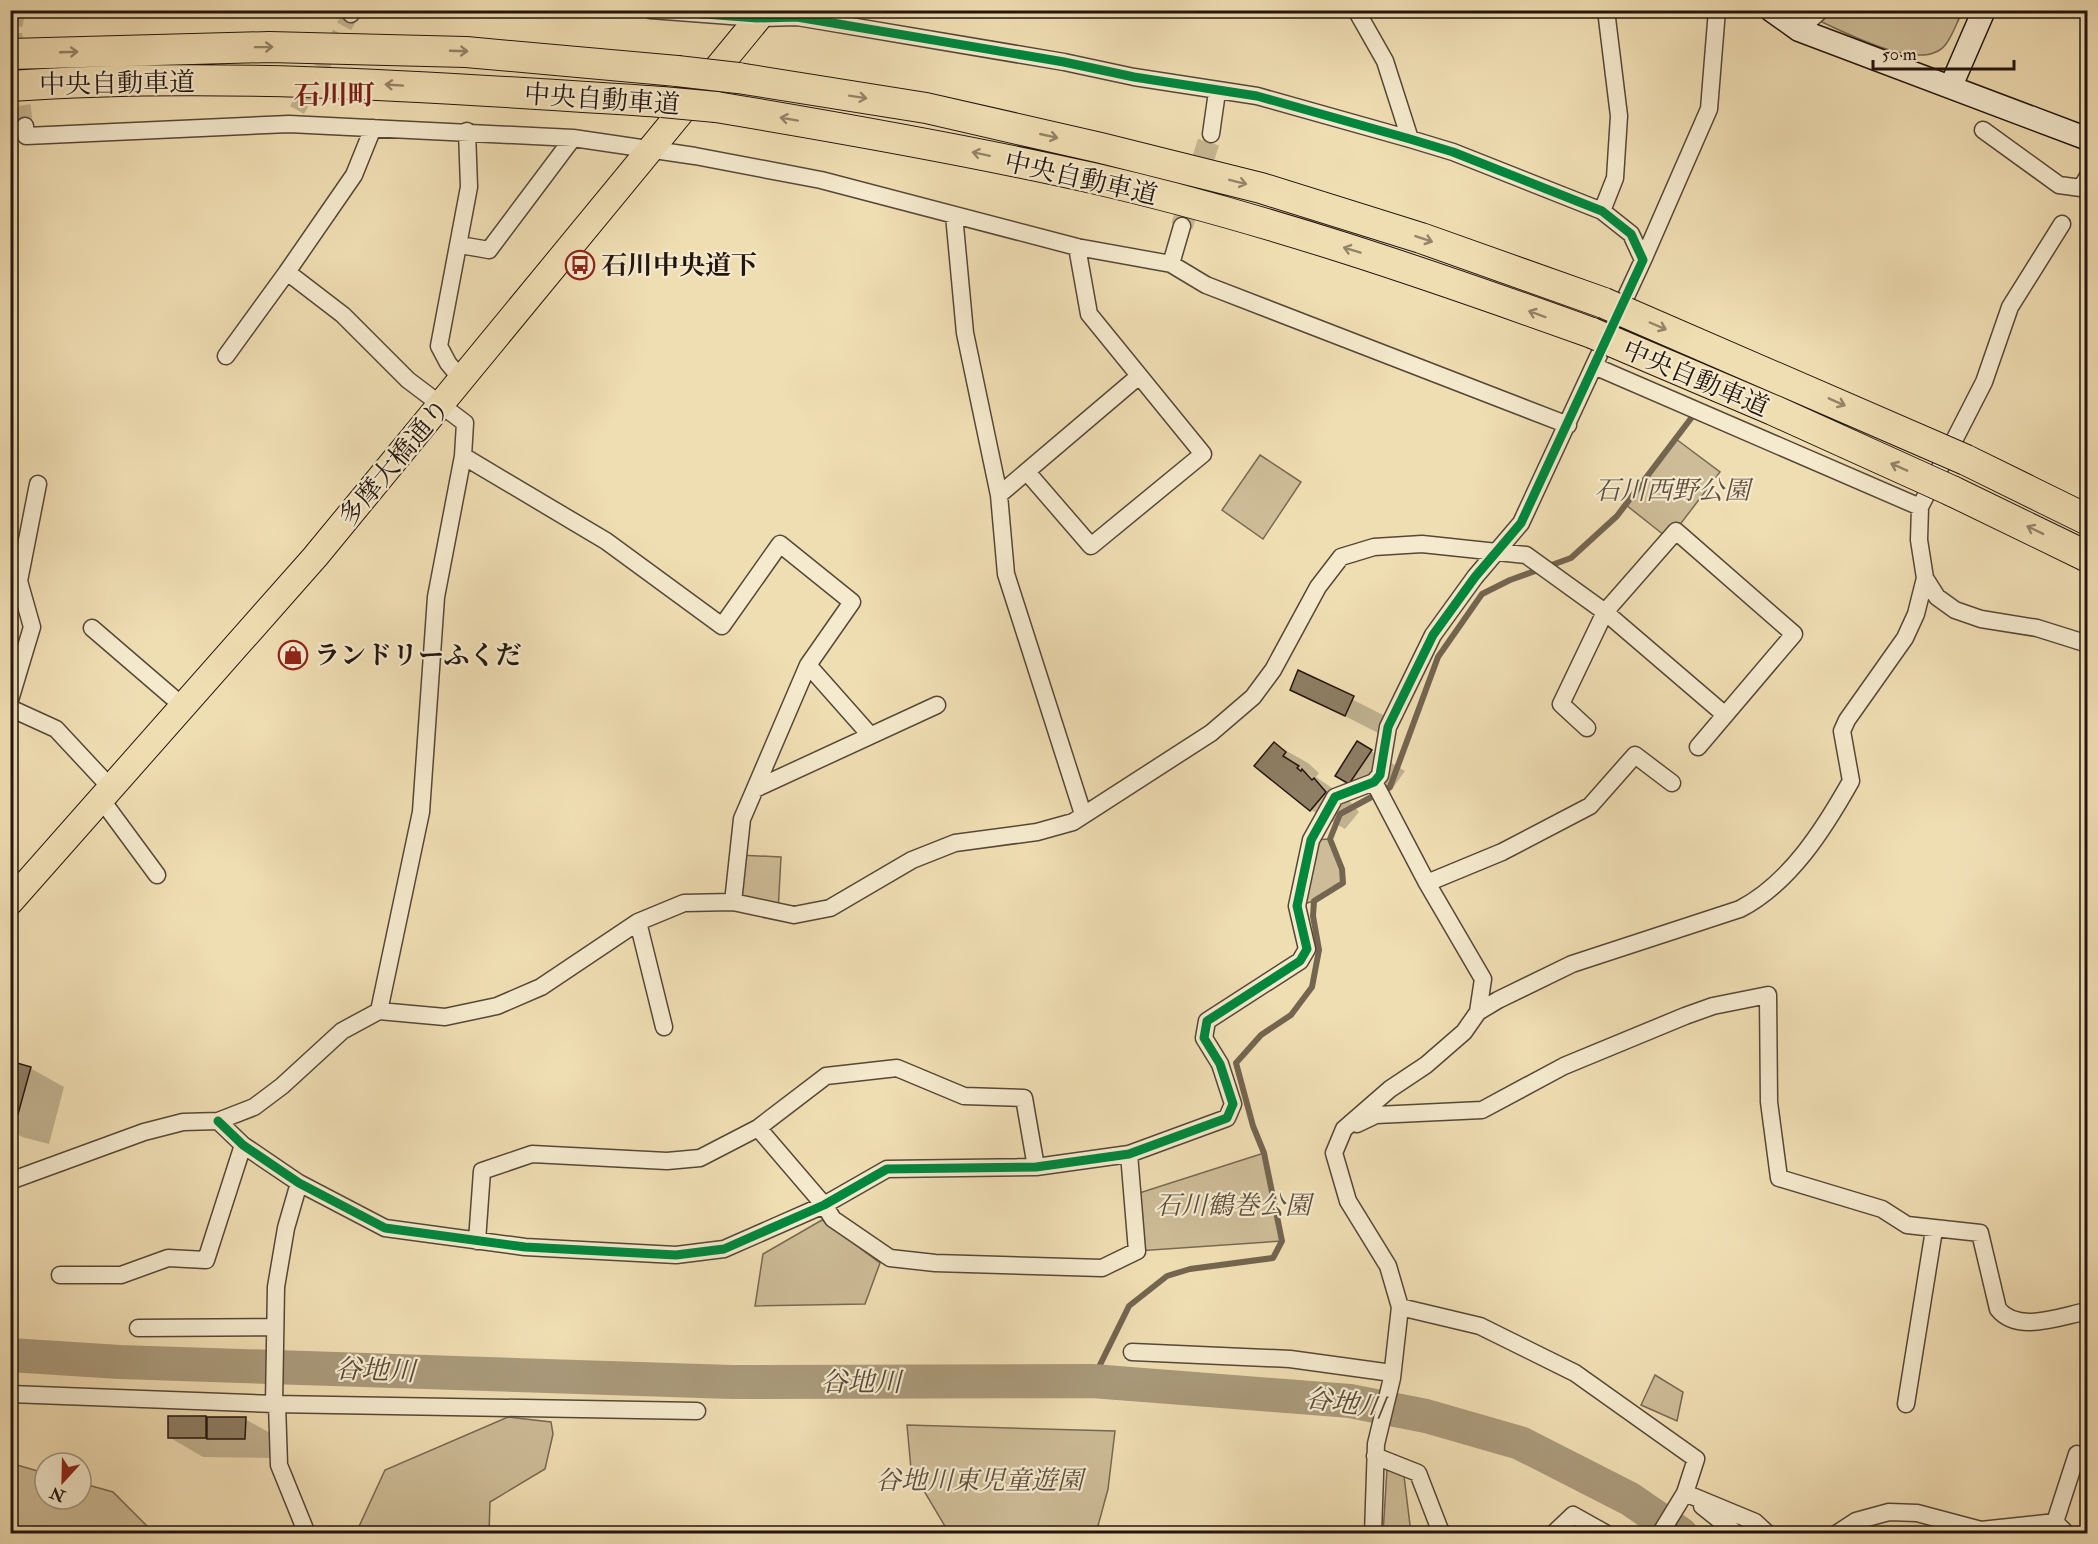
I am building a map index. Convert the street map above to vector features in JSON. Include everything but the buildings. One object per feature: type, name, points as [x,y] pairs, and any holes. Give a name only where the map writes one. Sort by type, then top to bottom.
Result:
[{"type":"highway","name":"中央自動車道","points":[[10,54],[269,46],[443,51],[738,78],[926,108],[1261,188],[1421,238],[1604,303],[1966,460],[2088,520]]},
{"type":"highway","name":"中央自動車道","points":[[10,86],[89,80],[383,84],[662,102],[716,107],[918,141],[1094,178],[1257,221],[1404,266],[1592,333],[1773,410],[1952,491],[2088,557]]},
{"type":"highway","points":[[2044,498],[2088,515]]},
{"type":"main road","name":"多摩大橋通り","points":[[10,902],[185,708],[442,405],[761,14]]},
{"type":"street","points":[[651,10],[797,17],[1064,62],[1217,92],[1257,96],[1410,139],[1475,160],[1602,211],[1631,234],[1643,260]]},
{"type":"street","points":[[1356,10],[1385,62],[1410,139]]},
{"type":"street","points":[[1602,211],[1616,178],[1619,116],[1606,10]]},
{"type":"street","points":[[218,1121],[243,1145],[299,1184],[385,1228],[525,1247],[701,1254],[724,1250],[824,1205],[886,1169],[1036,1167],[1129,1154],[1227,1118],[1233,1104],[1220,1064],[1204,1038],[1207,1021],[1300,961],[1307,949],[1298,906],[1311,840],[1335,797],[1375,784],[1380,775],[1388,728],[1433,635],[1521,523],[1643,260],[1709,109],[1717,10]]},
{"type":"street","points":[[1771,10],[1799,30],[2088,139]]},
{"type":"street","points":[[1799,30],[1821,10]]},
{"type":"street","points":[[1951,86],[1984,10]]},
{"type":"street","points":[[1211,134],[1217,92]]},
{"type":"street","points":[[25,126],[26,136],[293,117],[373,128],[573,138],[650,149],[821,180],[1077,247],[1171,264],[1206,285],[1568,425]]},
{"type":"street","points":[[226,356],[354,175],[373,128]]},
{"type":"street","points":[[1983,130],[2059,185],[2081,188],[2088,176]]},
{"type":"street","points":[[462,380],[448,363],[439,346],[460,245],[469,187],[467,131]]},
{"type":"street","points":[[460,245],[489,250],[573,138]]},
{"type":"street","points":[[954,215],[966,333],[999,495],[1006,574],[1083,814]]},
{"type":"street","points":[[1372,1533],[1375,1456],[1392,1376],[1400,1306],[1388,1266],[1348,1202],[1334,1153],[1344,1130],[1390,1089],[1426,1065],[1464,1032],[1478,1012],[1572,964],[1740,909],[1763,897],[1825,827],[1851,781],[1842,731],[1847,720],[1905,638],[1916,614],[1925,578],[1919,540],[1920,507],[1984,382],[2010,307],[2062,224]]},
{"type":"street","points":[[1171,264],[1182,226]]},
{"type":"street","points":[[1027,472],[1091,546],[1203,454],[1089,314],[1077,247]]},
{"type":"street","points":[[287,272],[343,315],[408,380],[465,423],[464,456],[436,597],[421,812],[379,1011]]},
{"type":"street","points":[[1594,366],[1920,507]]},
{"type":"street","points":[[999,495],[1138,376]]},
{"type":"street","points":[[464,456],[606,541],[723,626],[780,544],[852,602],[808,664],[742,819],[733,902]]},
{"type":"street","points":[[10,700],[32,627],[19,581],[38,484]]},
{"type":"street","points":[[1587,728],[1561,704],[1605,612],[1676,531],[1794,634],[1698,747]]},
{"type":"street","points":[[10,1181],[144,1132],[183,1122],[218,1121],[254,1107],[282,1086],[342,1031],[379,1011],[445,1017],[497,1006],[541,987],[638,922],[684,903],[733,902],[794,915],[830,908],[912,860],[955,843],[1037,832],[1073,822],[1211,733],[1252,697],[1273,670],[1318,587],[1341,557],[1374,547],[1422,544],[1498,550],[1526,555],[1605,612],[1724,714]]},
{"type":"street","points":[[1925,578],[1937,597],[1955,610],[1981,619],[2037,628],[2088,644]]},
{"type":"street","points":[[92,628],[185,708]]},
{"type":"street","points":[[808,664],[870,735]]},
{"type":"street","points":[[755,789],[937,705]]},
{"type":"street","points":[[10,708],[56,729],[106,794],[157,875]]},
{"type":"street","points":[[1427,883],[1502,852],[1590,806],[1635,755],[1672,783]]},
{"type":"street","points":[[1375,784],[1427,883],[1483,980],[1478,1012]]},
{"type":"street","points":[[638,922],[664,1027]]},
{"type":"street","points":[[1344,1130],[1376,1115],[1482,1110],[1564,1066],[1685,1016],[1713,1006],[1768,995],[1769,1102],[1779,1179],[1882,1209],[1907,1225],[1934,1230],[1980,1233],[1998,1309],[2006,1319],[2020,1323],[2088,1311]]},
{"type":"street","points":[[477,1241],[482,1171],[532,1154],[667,1161],[700,1158],[758,1128],[826,1076],[897,1068],[964,1096],[1024,1098],[1036,1167]]},
{"type":"street","points":[[758,1128],[824,1205],[833,1219],[890,1258],[935,1263],[1102,1268],[1137,1251],[1129,1154]]},
{"type":"street","points":[[60,1275],[121,1275],[168,1258],[206,1260],[243,1145]]},
{"type":"street","points":[[299,1184],[286,1228],[276,1287],[275,1401],[279,1465],[308,1533]]},
{"type":"street","points":[[1906,1404],[1934,1230]]},
{"type":"street","points":[[1400,1306],[1479,1326],[1575,1373],[1696,1459],[1683,1497],[1660,1533]]},
{"type":"street","points":[[138,1328],[276,1330]]},
{"type":"street","points":[[1132,1352],[1290,1359],[1392,1376]]},
{"type":"street","points":[[10,1394],[697,1411]]},
{"type":"street","points":[[2055,1522],[2077,1454]]},
{"type":"street","points":[[1375,1456],[1418,1473],[1440,1530],[1445,1533]]},
{"type":"street","points":[[1683,1497],[1737,1533]]},
{"type":"street","points":[[1683,1497],[1755,1522],[1768,1533]]},
{"type":"street","points":[[1836,1533],[1856,1521],[1889,1512],[1917,1513],[1981,1530],[2055,1522],[2067,1533]]},
{"type":"street","points":[[1553,1533],[1573,1515],[1607,1533]]},
{"type":"green space","points":[[1821,10],[1963,11],[1946,44],[1935,53],[1919,55],[1881,48],[1813,18]]},
{"type":"green space","name":"石川西野公園","points":[[1676,439],[1720,472],[1669,539],[1626,505]]},
{"type":"green space","points":[[1260,455],[1301,482],[1263,539],[1222,510]]},
{"type":"green space","points":[[1330,839],[1342,869],[1343,883],[1314,901],[1297,906],[1311,840]]},
{"type":"green space","points":[[738,855],[781,857],[778,912],[733,902]]},
{"type":"green space","name":"石川鶴巻公園","points":[[1264,1153],[1282,1241],[1137,1251],[1133,1195]]},
{"type":"green space","points":[[822,1220],[880,1263],[865,1304],[755,1306],[763,1254]]},
{"type":"green space","points":[[1655,1375],[1683,1392],[1677,1421],[1641,1405]]},
{"type":"green space","points":[[508,1417],[551,1422],[553,1434],[545,1469],[490,1502],[489,1533],[356,1533],[385,1470]]},
{"type":"green space","name":"谷地川東児童遊園","points":[[907,1425],[1115,1431],[1108,1489],[1096,1533],[949,1533],[911,1469]]},
{"type":"green space","points":[[10,1463],[33,1470],[33,1511],[93,1511],[93,1486],[113,1492],[154,1533],[11,1533]]},
{"type":"green space","points":[[1387,1469],[1404,1476],[1411,1533],[1383,1534]]},
{"type":"waterway","points":[[1092,1381],[1129,1306],[1167,1276],[1190,1269],[1273,1258],[1282,1241],[1264,1153],[1253,1126],[1236,1063],[1261,1035],[1291,1015],[1312,987],[1319,950],[1313,916],[1314,901],[1343,883],[1342,869],[1330,839],[1340,814],[1390,787],[1438,657],[1482,594],[1510,580],[1571,558],[1617,516],[1692,417]]},
{"type":"waterway","name":"谷地川","points":[[10,1355],[120,1362],[732,1382],[1092,1381],[1350,1401],[1426,1416],[1520,1443],[1630,1499],[1681,1534]]},
{"type":"tunnel","points":[[17,10],[14,30],[25,126]]},
{"type":"tunnel","points":[[297,110],[351,14]]},
{"type":"tunnel","points":[[1182,226],[1211,134]]},
{"type":"cycle path","points":[[218,1121],[243,1145],[299,1183],[385,1228],[525,1247],[676,1255],[724,1249],[824,1205],[887,1169],[1036,1167],[1129,1154],[1227,1118],[1233,1104],[1220,1064],[1204,1038],[1207,1021],[1300,961],[1307,949],[1297,906],[1311,840],[1335,797],[1374,782],[1380,775],[1388,727],[1433,635],[1475,577],[1521,523],[1643,260],[1631,234],[1602,211],[1453,152],[1257,96],[1134,77],[1064,62],[797,17],[757,18],[651,10]]},
{"type":"place","name":"石川中央道下","points":[[580,265]]},
{"type":"place","name":"ランドリーふくだ","points":[[293,655]]},
{"type":"district","name":"石川町","points":[[334,95]]}]
